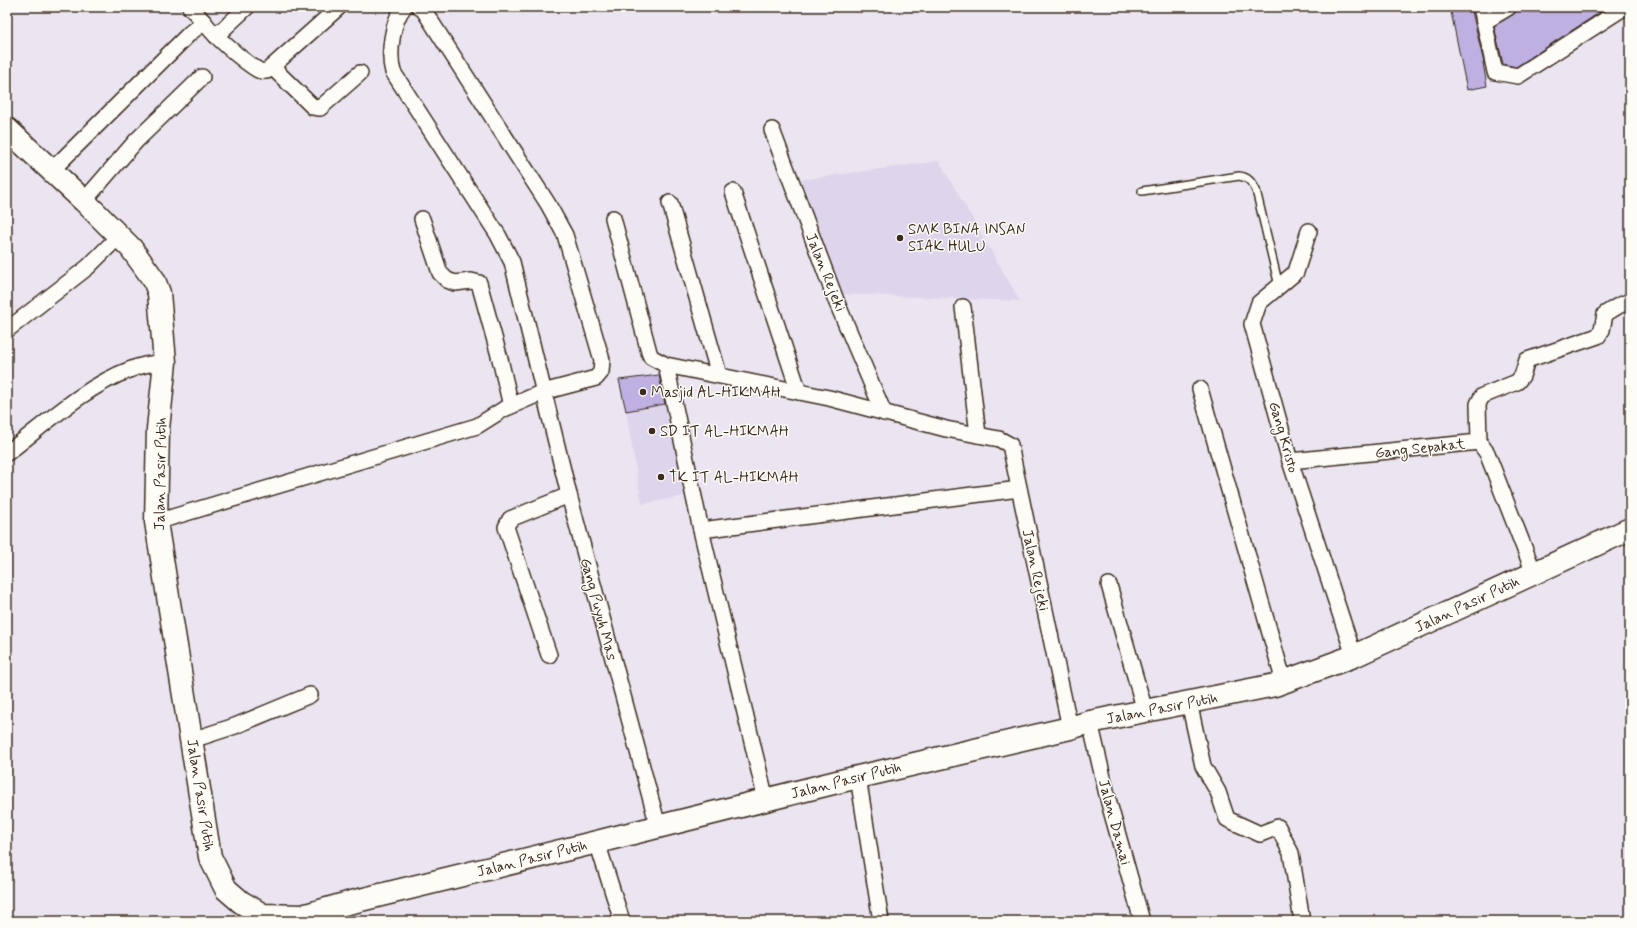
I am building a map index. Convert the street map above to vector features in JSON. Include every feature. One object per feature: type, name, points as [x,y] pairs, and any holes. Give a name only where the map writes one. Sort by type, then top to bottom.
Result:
[{"type":"highway","name":"Jalan Pasir Putih","points":[[7,129],[52,170],[131,248],[154,280],[159,293],[165,362],[158,429],[156,522],[210,857],[226,889],[241,902],[266,918],[302,916],[348,903],[858,777],[1080,725],[1275,685],[1354,656],[1630,529]]},
{"type":"street","points":[[190,7],[216,36],[260,71],[267,71],[272,67],[339,7]]},
{"type":"street","points":[[216,36],[247,7]]},
{"type":"street","name":"Gang Puyuh Mas","points":[[404,7],[396,21],[393,37],[391,63],[393,72],[498,236],[512,262],[569,495],[658,826]]},
{"type":"street","points":[[156,522],[477,426],[511,406],[543,392],[596,378],[601,372],[602,360],[565,235],[548,204],[422,9],[419,7]]},
{"type":"street","points":[[1509,7],[1483,14],[1495,72],[1518,76],[1625,7]]},
{"type":"street","points":[[52,170],[190,33],[204,22]]},
{"type":"street","points":[[272,67],[313,107],[320,108],[360,73]]},
{"type":"street","points":[[84,201],[136,141],[202,77]]},
{"type":"street","name":"Jalan Rejeki","points":[[772,130],[837,302],[884,413]]},
{"type":"street","points":[[733,192],[799,392]]},
{"type":"street","points":[[670,203],[719,375]]},
{"type":"street","name":"Jalan Rejeki","points":[[613,218],[651,357],[666,365],[829,398],[946,429],[999,439],[1010,445],[1019,489],[1080,725]]},
{"type":"street","points":[[422,219],[440,273],[447,280],[455,283],[471,280],[479,283],[500,358],[511,406]]},
{"type":"street","name":"Gang Kristo","points":[[1310,231],[1295,274],[1259,303],[1252,324],[1290,461],[1354,656]]},
{"type":"street","points":[[7,330],[88,267],[119,236]]},
{"type":"street","points":[[1479,442],[1478,404],[1482,396],[1517,382],[1522,376],[1527,360],[1598,336],[1602,330],[1605,314],[1630,301]]},
{"type":"street","points":[[963,308],[978,435]]},
{"type":"street","points":[[7,453],[89,390],[128,370],[146,364],[165,362]]},
{"type":"street","points":[[666,365],[701,530],[766,800]]},
{"type":"street","points":[[1200,389],[1284,682]]},
{"type":"street","name":"Gang Sepakat","points":[[1290,461],[1479,442],[1487,453],[1534,573]]},
{"type":"street","points":[[701,530],[1019,489]]},
{"type":"street","points":[[550,655],[506,526],[510,519],[569,495]]},
{"type":"street","points":[[1109,585],[1145,711]]},
{"type":"street","points":[[192,740],[235,726],[310,695]]},
{"type":"street","points":[[1189,702],[1203,766],[1218,792],[1227,819],[1260,834],[1278,828],[1291,853],[1302,921]]},
{"type":"street","name":"Jalan Damai","points":[[1080,725],[1109,803],[1142,921]]},
{"type":"street","points":[[858,777],[881,921]]},
{"type":"street","points":[[597,842],[622,921]]},
{"type":"lane","points":[[1142,191],[1239,176],[1245,177],[1251,182],[1256,190],[1279,286]]},
{"type":"shaded area","name":"SMK BINA INSAN SIAK HULU","points":[[939,161],[1020,301],[841,294],[792,181]]},
{"type":"shaded area","points":[[668,404],[689,495],[642,504],[626,411]]},
{"type":"building","points":[[1450,7],[1471,7],[1484,63],[1487,86],[1467,90]]},
{"type":"building","points":[[1518,7],[1608,7],[1516,67],[1503,64],[1494,26],[1514,14]]},
{"type":"building","name":"Masjid AL-HIKMAH","points":[[659,375],[665,404],[626,411],[619,380]]},
{"type":"place","name":"SMK BINA INSAN SIAK HULU","points":[[900,238]]},
{"type":"place","name":"Masjid AL-HIKMAH","points":[[643,392]]},
{"type":"place","name":"SD IT AL-HIKMAH","points":[[652,431]]},
{"type":"place","name":"TK IT AL-HIKMAH","points":[[661,477]]}]
